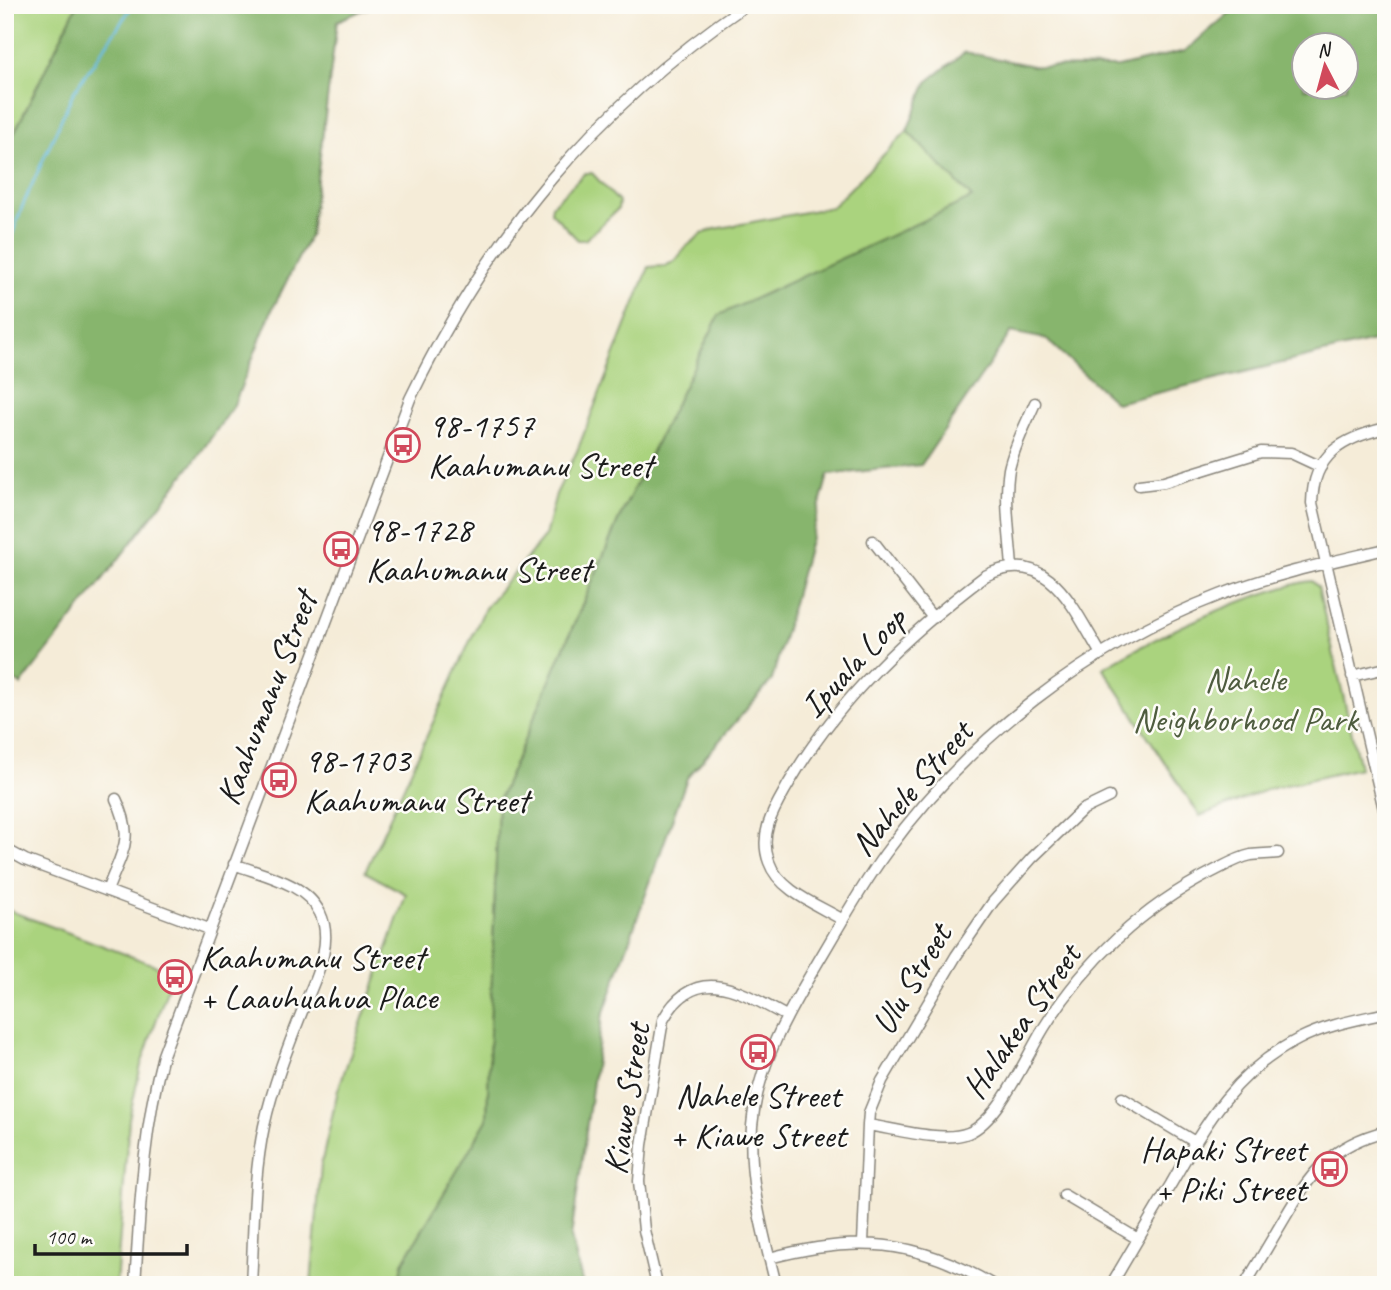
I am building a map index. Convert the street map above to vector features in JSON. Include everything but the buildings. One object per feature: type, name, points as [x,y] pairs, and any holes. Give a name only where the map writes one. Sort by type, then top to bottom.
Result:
[{"type":"street","name":"Kaahumanu Street","points":[[135,1285],[141,1176],[151,1103],[163,1055],[398,427],[431,357],[471,286],[517,220],[589,135],[659,70],[746,5]]},
{"type":"street","points":[[1035,403],[1009,471],[1012,568],[1037,572],[1059,587],[1101,654]]},
{"type":"street","points":[[1386,428],[1343,442],[1321,467],[1315,482],[1312,503],[1352,676],[1382,784],[1386,818]]},
{"type":"street","points":[[1139,485],[1164,482],[1261,452],[1291,453],[1321,467]]},
{"type":"street","points":[[873,541],[933,618]]},
{"type":"street","name":"Nahele Street","points":[[776,1285],[752,1179],[752,1127],[763,1070],[786,1016],[885,854],[954,771],[1044,692],[1101,654],[1197,604],[1270,578],[1386,549]]},
{"type":"street","name":"Ipuala Loop","points":[[843,920],[791,890],[776,875],[766,851],[767,824],[802,762],[837,713],[880,665],[985,576],[1012,568]]},
{"type":"street","points":[[1352,676],[1386,668]]},
{"type":"street","name":"Ulu Street","points":[[863,1243],[867,1125],[874,1098],[886,1074],[956,956],[993,902],[1073,817],[1109,797]]},
{"type":"street","points":[[107,891],[127,835],[126,821],[116,799]]},
{"type":"street","points":[[5,849],[26,860],[209,929]]},
{"type":"street","name":"Halakea Street","points":[[867,1125],[945,1136],[963,1134],[983,1125],[998,1106],[1045,1025],[1067,994],[1107,948],[1147,912],[1203,876],[1249,855],[1278,853]]},
{"type":"street","points":[[234,864],[289,885],[306,895],[320,913],[326,940],[279,1072],[264,1126],[257,1184],[251,1285]]},
{"type":"street","name":"Kiawe Street","points":[[657,1285],[644,1230],[639,1181],[642,1145],[663,1020],[684,995],[699,987],[715,986],[742,992],[786,1016]]},
{"type":"street","points":[[1111,1285],[1215,1110],[1237,1084],[1273,1055],[1313,1033],[1386,1013]]},
{"type":"street","points":[[1122,1098],[1195,1142]]},
{"type":"street","points":[[1245,1285],[1302,1188],[1321,1164],[1351,1143],[1386,1132]]},
{"type":"street","points":[[1064,1195],[1138,1239]]},
{"type":"street","points":[[769,1258],[828,1245],[863,1243],[902,1248],[937,1257],[993,1285]]},
{"type":"street","points":[[1380,1285],[1386,1274]]},
{"type":"green space","points":[[5,5],[77,5],[5,152]]},
{"type":"green space","points":[[77,5],[375,5],[337,21],[310,235],[272,310],[233,407],[196,459],[21,685],[5,675],[5,152]]},
{"type":"green space","points":[[1239,5],[1386,5],[1386,338],[1116,403],[1046,339],[1011,332],[921,465],[828,475],[772,680],[687,778],[602,1018],[571,1237],[583,1285],[399,1285],[403,1263],[487,1120],[498,802],[619,519],[719,315],[972,198],[907,131],[927,82],[965,52],[1033,66],[1118,67],[1185,51]]},
{"type":"green space","points":[[907,131],[973,198],[719,316],[619,519],[498,802],[487,1120],[403,1263],[399,1285],[311,1285],[321,1165],[338,1090],[406,894],[365,872],[485,608],[545,536],[556,494],[577,451],[649,267],[665,266],[675,261],[687,246],[702,234],[715,229],[832,207]]},
{"type":"green space","points":[[585,173],[592,173],[619,202],[618,209],[585,240],[578,240],[551,212],[552,205]]},
{"type":"green space","name":"Nahele Neighborhood Park","points":[[1312,581],[1318,587],[1360,768],[1269,789],[1200,816],[1103,668],[1202,617],[1265,593]]},
{"type":"green space","points":[[5,909],[173,972],[141,1065],[129,1119],[116,1285],[5,1285]]},
{"type":"waterway","points":[[5,255],[22,207],[73,93],[133,5]]},
{"type":"place","name":"98-1757 Kaahumanu Street","points":[[403,445]]},
{"type":"place","name":"98-1728 Kaahumanu Street","points":[[341,549]]},
{"type":"place","name":"98-1703 Kaahumanu Street","points":[[279,780]]},
{"type":"place","name":"Kaahumanu Street + Laauhuahua Place","points":[[175,977]]},
{"type":"place","name":"Nahele Street + Kiawe Street","points":[[758,1052]]},
{"type":"place","name":"Hapaki Street + Piki Street","points":[[1330,1169]]}]
